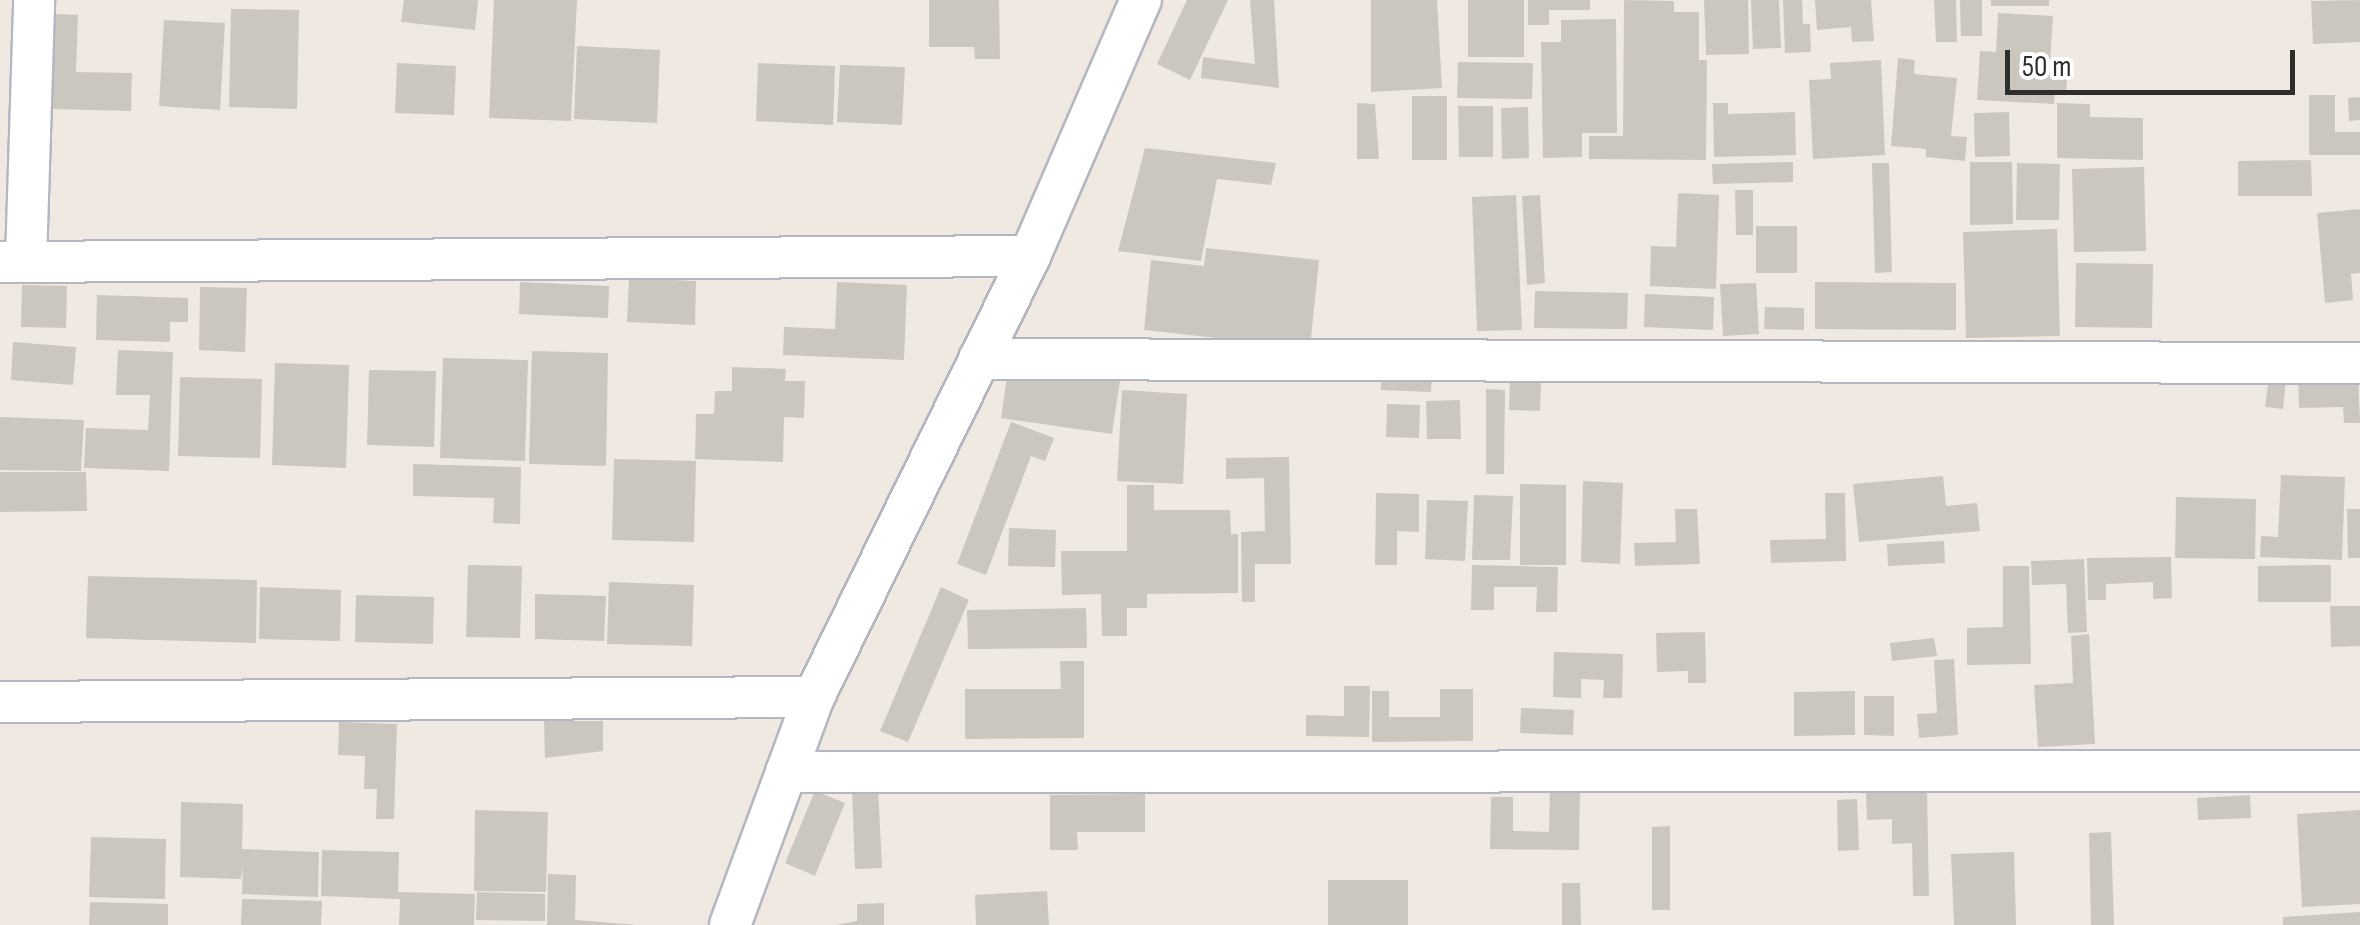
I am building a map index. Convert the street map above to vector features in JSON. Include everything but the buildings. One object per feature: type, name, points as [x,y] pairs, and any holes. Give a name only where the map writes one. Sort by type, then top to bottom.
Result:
[{"type":"street","points":[[34,0],[13,261],[1030,256]]},
{"type":"street","points":[[730,925],[814,697],[1030,256],[1141,0]]},
{"type":"street","points":[[979,359],[2360,363]]},
{"type":"street","points":[[0,702],[814,697]]},
{"type":"street","points":[[786,772],[2360,771]]}]
